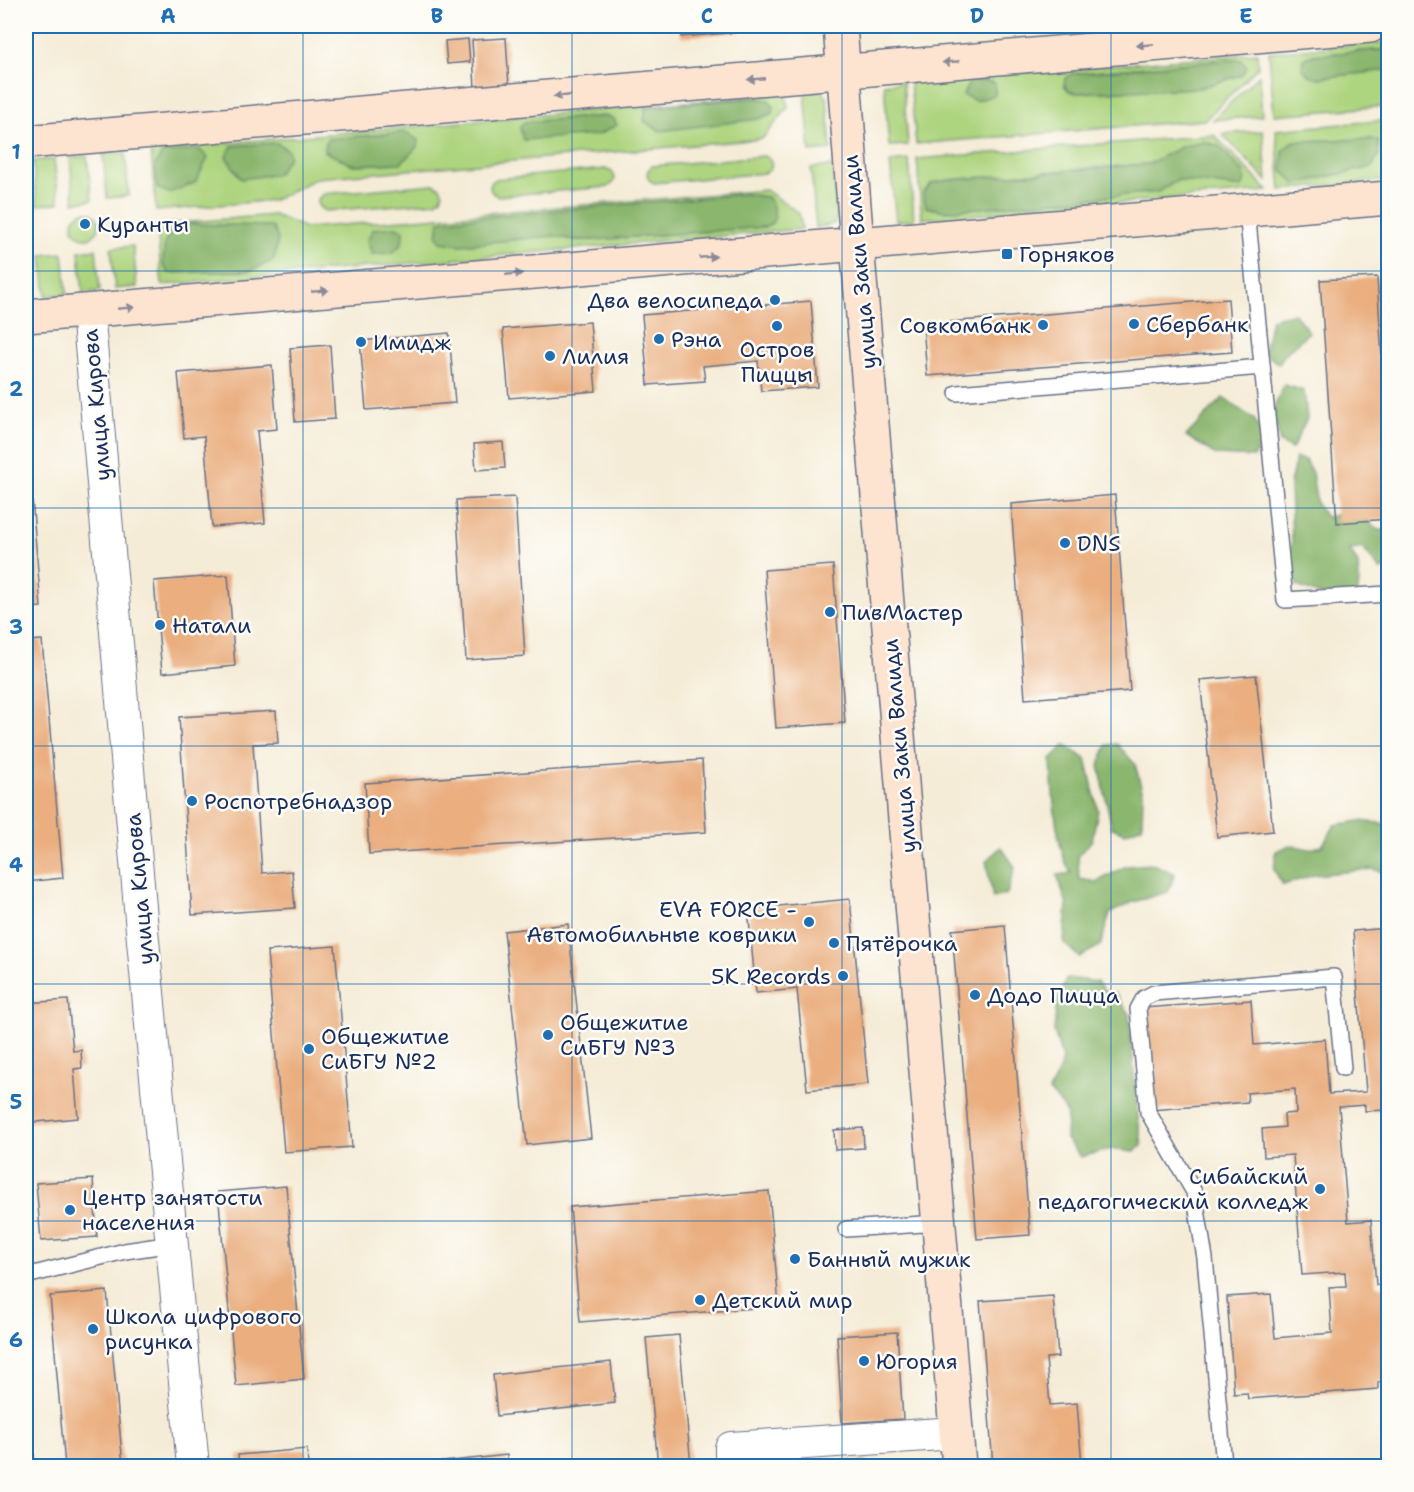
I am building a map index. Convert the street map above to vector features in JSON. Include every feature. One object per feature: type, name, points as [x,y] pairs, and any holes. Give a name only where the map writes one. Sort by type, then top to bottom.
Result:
[{"type":"main road","name":"улица Заки Валиди","points":[[840,26],[959,1467]]},
{"type":"main road","points":[[26,142],[1371,26]]},
{"type":"main road","points":[[26,316],[1389,198]]},
{"type":"street","name":"улица Кирова","points":[[88,311],[143,941],[193,1467]]},
{"type":"street","points":[[731,1467],[731,1448],[956,1433]]},
{"type":"lane","points":[[1247,211],[1285,600],[1389,594]]},
{"type":"lane","points":[[957,393],[1262,367]]},
{"type":"lane","points":[[1225,1467],[1204,1258],[1194,1192],[1148,1113],[1138,1009],[1144,998],[1154,993],[1334,977],[1343,1068]]},
{"type":"lane","points":[[846,1229],[939,1223]]},
{"type":"lane","points":[[26,1276],[125,1251],[172,1244]]},
{"type":"lane","points":[[26,1456],[26,1467]]},
{"type":"green space","points":[[1388,42],[1388,49],[1313,55],[1319,78],[1388,70],[1388,106],[1274,115],[1269,52]]},
{"type":"green space","points":[[1388,49],[1388,70],[1319,78],[1309,75],[1302,68],[1305,58],[1313,55]]},
{"type":"green space","points":[[1257,53],[1258,67],[1205,120],[916,144],[910,82]],"holes":[[[1241,60],[1241,74],[1199,88],[1076,93],[1071,74]]]},
{"type":"green space","points":[[1241,60],[1247,67],[1241,75],[1199,88],[1076,93],[1069,91],[1064,85],[1065,79],[1071,74]]},
{"type":"green space","points":[[1259,75],[1262,116],[1213,120]]},
{"type":"green space","points":[[984,80],[995,83],[995,95],[976,101],[963,95],[969,83]]},
{"type":"green space","points":[[903,82],[908,145],[889,146],[884,84]]},
{"type":"green space","points":[[805,91],[823,92],[827,98],[831,150],[810,152]]},
{"type":"green space","points":[[786,93],[788,108],[762,139],[317,178],[274,200],[156,211],[151,150]],"holes":[[[607,116],[524,140],[520,127],[524,122]],[[324,151],[401,163],[354,165]]]},
{"type":"green space","points":[[755,98],[769,100],[773,106],[772,113],[759,119],[660,131],[644,121],[646,107]]},
{"type":"green space","points":[[607,116],[614,119],[617,125],[598,135],[523,140],[520,127],[524,122]]},
{"type":"green space","points":[[1388,120],[1388,180],[1281,190],[1276,130]]},
{"type":"green space","points":[[1263,131],[1267,181],[1222,134]]},
{"type":"green space","points":[[406,132],[418,140],[417,147],[401,163],[353,165],[324,151],[327,139]]},
{"type":"green space","points":[[1214,135],[1268,191],[922,219],[917,159]],"holes":[[[1148,164],[1236,187],[1178,180],[1158,192],[945,211],[926,207],[949,180]]]},
{"type":"green space","points":[[1372,139],[1378,141],[1379,155],[1372,167],[1296,184],[1282,171],[1283,150],[1294,141]]},
{"type":"green space","points":[[1205,142],[1219,146],[1244,173],[1245,180],[1242,187],[1178,180],[1158,192],[945,211],[926,207],[923,193],[932,183],[949,180],[1148,164],[1183,146]]},
{"type":"green space","points":[[277,143],[288,150],[289,157],[277,174],[241,179],[226,157],[232,146]]},
{"type":"green space","points":[[199,149],[208,158],[195,183],[169,193],[157,188],[155,166],[162,153]]},
{"type":"green space","points":[[125,152],[129,196],[107,198],[103,154]]},
{"type":"green space","points":[[87,156],[92,200],[74,202],[70,158]]},
{"type":"green space","points":[[764,156],[770,159],[772,165],[765,173],[654,183],[647,175],[652,166]]},
{"type":"green space","points":[[54,159],[59,203],[37,205],[33,161]]},
{"type":"green space","points":[[909,160],[914,220],[896,221],[890,162]]},
{"type":"green space","points":[[833,166],[837,217],[834,224],[816,228],[811,168]]},
{"type":"green space","points":[[606,169],[612,172],[615,178],[608,187],[497,196],[490,188],[495,179]]},
{"type":"green space","points":[[434,184],[440,187],[443,193],[436,202],[325,211],[317,203],[323,194]]},
{"type":"green space","points":[[766,190],[799,213],[802,229],[162,285],[157,225],[274,215],[306,228]],"holes":[[[772,223],[764,227],[595,240],[574,240],[554,236]]]},
{"type":"green space","points":[[746,194],[767,197],[772,203],[775,217],[772,223],[764,227],[595,240],[574,240],[554,236],[461,245],[441,242],[437,236],[439,222],[445,220]]},
{"type":"green space","points":[[86,212],[95,216],[99,225],[95,234],[86,238],[77,234],[73,225],[77,216]]},
{"type":"green space","points":[[187,224],[272,226],[278,239],[274,260],[250,271],[168,273],[163,264],[165,241],[173,229]]},
{"type":"green space","points":[[396,227],[403,231],[402,244],[392,253],[372,254],[367,241],[373,229]]},
{"type":"green space","points":[[133,246],[137,287],[115,289],[111,248]]},
{"type":"green space","points":[[96,249],[100,291],[83,293],[79,251]]},
{"type":"green space","points":[[63,253],[67,294],[46,296],[42,255]]},
{"type":"green space","points":[[1388,284],[1388,354],[1383,350],[1371,329],[1370,299]]},
{"type":"green space","points":[[1294,313],[1309,332],[1284,355],[1279,364],[1264,353],[1271,319]]},
{"type":"green space","points":[[1284,385],[1304,391],[1307,418],[1292,449],[1280,443],[1273,410]]},
{"type":"green space","points":[[1223,398],[1254,419],[1266,440],[1253,457],[1216,455],[1186,436]]},
{"type":"green space","points":[[1296,458],[1305,460],[1312,473],[1317,505],[1326,517],[1356,511],[1378,530],[1388,530],[1388,568],[1380,570],[1363,548],[1350,550],[1358,564],[1357,601],[1323,596],[1297,586],[1289,560],[1292,542],[1290,483]]},
{"type":"green space","points":[[1117,744],[1135,764],[1143,793],[1142,826],[1125,833],[1112,828],[1099,765],[1107,745]]},
{"type":"green space","points":[[1065,745],[1086,759],[1098,810],[1092,840],[1078,857],[1079,879],[1097,882],[1126,866],[1153,864],[1175,874],[1168,892],[1133,902],[1110,913],[1100,946],[1079,957],[1064,943],[1067,904],[1057,875],[1071,873],[1064,857],[1058,832],[1051,770],[1051,759]]},
{"type":"green space","points":[[1359,821],[1388,824],[1388,874],[1373,869],[1314,875],[1283,885],[1274,870],[1276,851],[1290,845],[1309,849],[1322,846],[1335,825]]},
{"type":"green space","points":[[1001,847],[1015,867],[1007,894],[993,898],[986,861]]},
{"type":"green space","points":[[1067,978],[1097,982],[1105,992],[1115,993],[1129,1014],[1142,1146],[1133,1152],[1112,1149],[1081,1157],[1066,1139],[1067,1113],[1049,1091],[1060,1068],[1062,1058],[1054,1031],[1057,1000]]},
{"type":"building","points":[[680,26],[739,26],[740,32],[681,37]]},
{"type":"building","points":[[506,38],[509,86],[475,88],[472,40]]},
{"type":"building","points":[[468,39],[470,62],[447,64],[445,41]]},
{"type":"building","points":[[1377,277],[1388,455],[1388,519],[1337,523],[1320,280]]},
{"type":"building","points":[[1228,299],[1232,352],[927,376],[923,324]]},
{"type":"building","points":[[811,301],[818,387],[761,391],[758,361],[703,366],[705,381],[648,385],[642,315]]},
{"type":"building","points":[[590,322],[596,391],[509,398],[503,329]]},
{"type":"building","points":[[449,333],[455,403],[366,410],[360,341]]},
{"type":"building","points":[[330,345],[335,419],[295,422],[290,348]]},
{"type":"building","points":[[272,365],[277,429],[257,431],[265,523],[212,527],[204,436],[184,438],[178,373]]},
{"type":"building","points":[[26,438],[41,607],[26,608]]},
{"type":"building","points":[[503,442],[505,468],[476,470],[474,444]]},
{"type":"building","points":[[1115,495],[1130,691],[1025,699],[1011,504]]},
{"type":"building","points":[[515,497],[525,656],[466,660],[456,500]]},
{"type":"building","points":[[833,565],[845,723],[776,728],[764,570]]},
{"type":"building","points":[[228,575],[235,666],[162,673],[154,581]]},
{"type":"building","points":[[42,640],[63,878],[26,882],[26,641]]},
{"type":"building","points":[[1256,675],[1273,831],[1217,837],[1200,680]]},
{"type":"building","points":[[276,711],[278,743],[253,744],[262,873],[292,871],[295,908],[192,915],[179,717]]},
{"type":"building","points":[[702,760],[706,832],[369,854],[365,783]]},
{"type":"building","points":[[850,899],[868,1084],[807,1090],[797,989],[756,993],[748,909]]},
{"type":"building","name":"Общежитие СиБГУ №3","points":[[568,924],[591,1138],[527,1145],[504,931]]},
{"type":"building","points":[[1005,925],[1030,1235],[977,1239],[952,930]]},
{"type":"building","name":"Сибайский педагогический колледж","points":[[1388,928],[1388,1110],[1365,1111],[1365,1105],[1339,1107],[1348,1222],[1371,1220],[1376,1285],[1385,1287],[1388,1381],[1378,1382],[1378,1389],[1248,1399],[1247,1393],[1234,1394],[1227,1297],[1271,1294],[1275,1338],[1332,1333],[1329,1287],[1346,1286],[1345,1272],[1302,1275],[1293,1155],[1264,1157],[1262,1129],[1285,1127],[1284,1114],[1296,1113],[1295,1089],[1247,1093],[1248,1102],[1152,1110],[1144,1008],[1251,1000],[1254,1045],[1325,1039],[1329,1094],[1366,1092],[1353,931]]},
{"type":"building","name":"Общежитие СиБГУ №2","points":[[335,946],[352,1147],[284,1152],[267,951]]},
{"type":"building","points":[[68,1000],[73,1051],[81,1050],[82,1068],[74,1069],[78,1118],[26,1123],[26,1003]]},
{"type":"building","points":[[863,1128],[864,1148],[835,1150],[834,1130]]},
{"type":"building","points":[[93,1179],[97,1237],[41,1241],[36,1183]]},
{"type":"building","points":[[286,1186],[304,1379],[236,1386],[218,1192]]},
{"type":"building","points":[[769,1191],[779,1306],[580,1322],[570,1207]]},
{"type":"building","points":[[107,1291],[123,1466],[65,1466],[50,1296]]},
{"type":"building","points":[[1053,1296],[1058,1357],[1046,1358],[1050,1405],[1077,1403],[1082,1466],[993,1466],[980,1301]]},
{"type":"building","points":[[897,1332],[903,1419],[842,1423],[837,1336]]},
{"type":"building","points":[[679,1335],[691,1466],[658,1466],[646,1338]]},
{"type":"building","points":[[611,1362],[615,1403],[497,1416],[493,1375]]},
{"type":"building","points":[[307,1449],[308,1466],[239,1466],[238,1455]]},
{"type":"building","points":[[507,1455],[508,1466],[424,1466],[424,1464]]},
{"type":"building","points":[[867,1460],[868,1466],[802,1466],[801,1464]]},
{"type":"place","name":"Куранты","points":[[85,224]]},
{"type":"place","name":"Горняков","points":[[1007,254]]},
{"type":"place","name":"Два велосипеда","points":[[775,300]]},
{"type":"place","name":"Сбербанк","points":[[1134,324]]},
{"type":"place","name":"Совкомбанк","points":[[1043,325]]},
{"type":"place","name":"Остров Пиццы","points":[[777,326]]},
{"type":"place","name":"Рэна","points":[[659,339]]},
{"type":"place","name":"Имидж","points":[[361,342]]},
{"type":"place","name":"Лилия","points":[[550,356]]},
{"type":"place","name":"DNS","points":[[1065,543]]},
{"type":"place","name":"ПивМастер","points":[[830,612]]},
{"type":"place","name":"Натали","points":[[160,625]]},
{"type":"place","name":"Роспотребнадзор","points":[[192,801]]},
{"type":"place","name":"EVA FORCE - Автомобильные коврики","points":[[809,922]]},
{"type":"place","name":"Пятёрочка","points":[[834,943]]},
{"type":"place","name":"5K Records","points":[[843,976]]},
{"type":"place","name":"Додо Пицца","points":[[975,995]]},
{"type":"place","name":"Общежитие СиБГУ №3","points":[[548,1035]]},
{"type":"place","name":"Общежитие СиБГУ №2","points":[[309,1049]]},
{"type":"place","name":"Сибайский педагогический колледж","points":[[1320,1189]]},
{"type":"place","name":"Центр занятости населения","points":[[70,1210]]},
{"type":"place","name":"Банный мужик","points":[[795,1259]]},
{"type":"place","name":"Детский мир","points":[[700,1300]]},
{"type":"place","name":"Школа цифрового рисунка","points":[[93,1329]]},
{"type":"place","name":"Югория","points":[[864,1361]]}]
